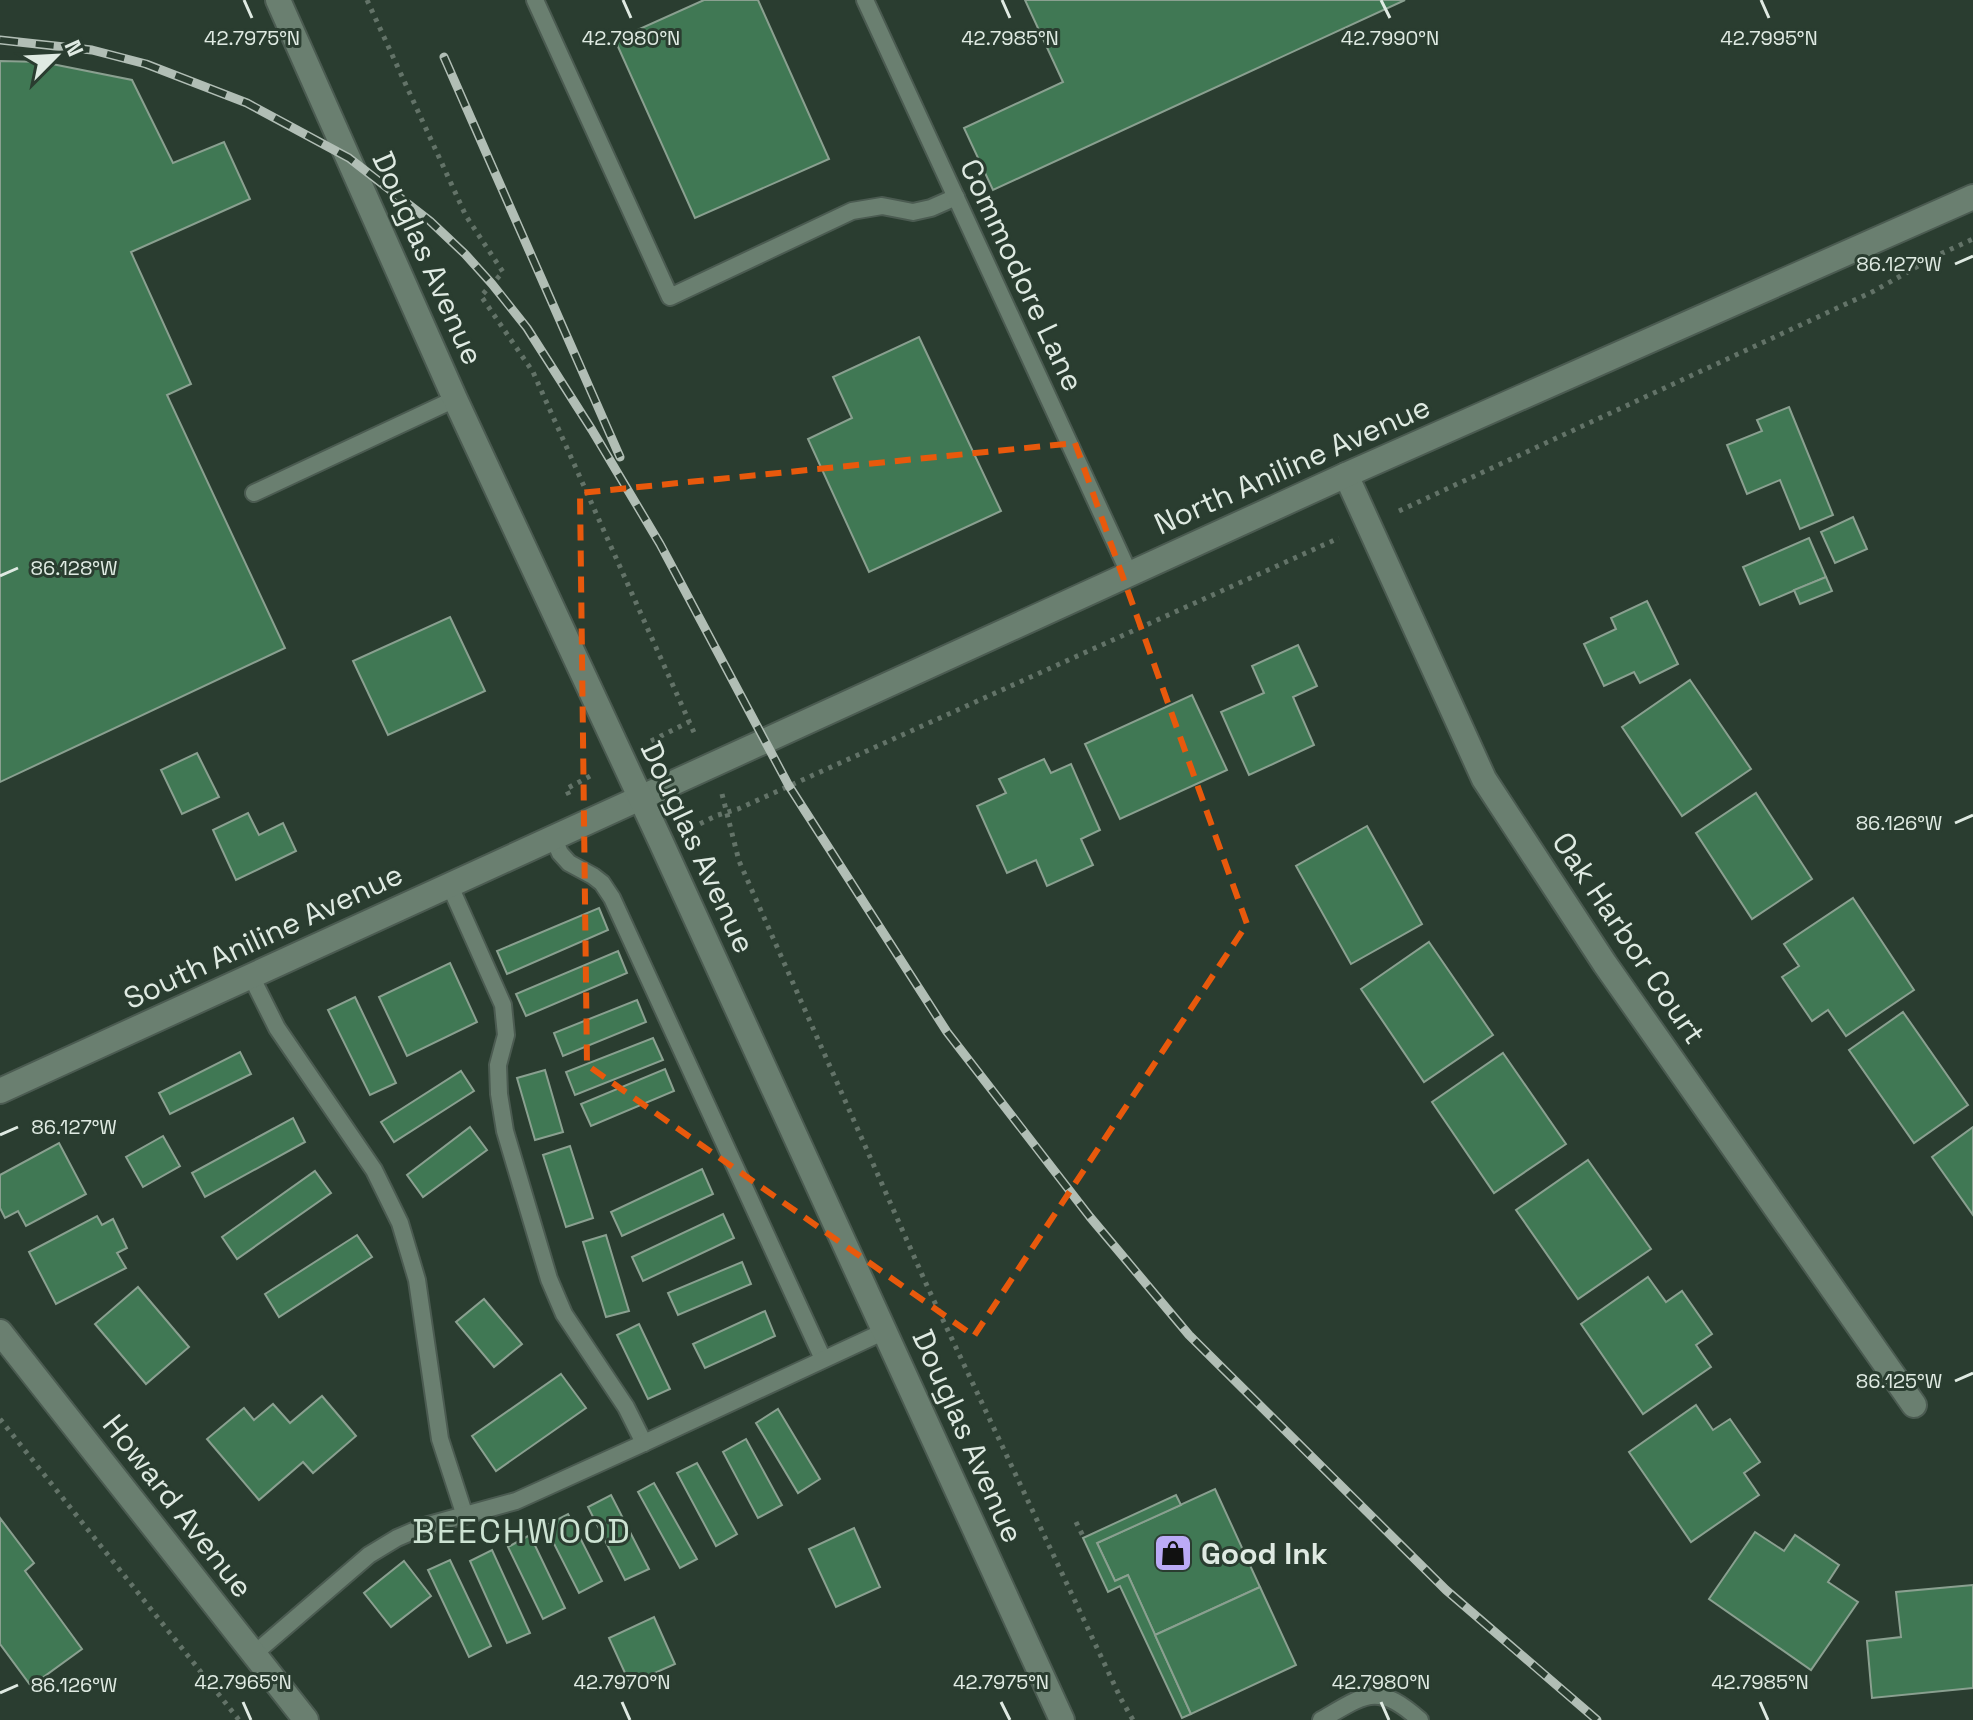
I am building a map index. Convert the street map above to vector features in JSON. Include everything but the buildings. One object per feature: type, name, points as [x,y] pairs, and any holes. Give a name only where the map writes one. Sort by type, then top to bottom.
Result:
[{"type":"street","name":"Douglas Avenue","points":[[278,0],[455,399],[1062,1720]]},
{"type":"street","name":"North Aniline Avenue","points":[[640,797],[1346,475],[1973,197]]},
{"type":"street","name":"Oak Harbor Court","points":[[1346,475],[1484,779],[1605,964],[1914,1405]]},
{"type":"street","name":"South Aniline Avenue","points":[[0,1091],[640,797]]},
{"type":"street","name":"Howard Avenue","points":[[0,1332],[306,1720]]},
{"type":"lane","points":[[535,0],[670,297],[852,211],[882,206],[913,212],[956,197]]},
{"type":"lane","name":"Commodore Lane","points":[[865,0],[1129,573]]},
{"type":"lane","points":[[254,493],[455,399]]},
{"type":"lane","points":[[553,837],[560,853],[569,863],[602,883],[612,898],[823,1359]]},
{"type":"lane","points":[[450,886],[503,1005],[506,1035],[498,1065],[505,1131],[549,1279],[564,1314],[626,1407],[644,1443]]},
{"type":"lane","points":[[251,976],[277,1028],[374,1170],[400,1223],[417,1280],[440,1439],[465,1516]]},
{"type":"lane","points":[[254,1654],[369,1555],[397,1538],[425,1526],[516,1501],[885,1331]]},
{"type":"lane","points":[[1321,1720],[1362,1697],[1385,1695],[1406,1707],[1420,1720]]},
{"type":"path","points":[[367,0],[466,216],[503,272],[481,296],[533,372],[693,730]]},
{"type":"path","points":[[1936,256],[1973,239]]},
{"type":"path","points":[[676,728],[689,722]]},
{"type":"path","points":[[725,801],[739,861],[922,1274],[1133,1720]]},
{"type":"path","points":[[718,815],[738,809]]},
{"type":"path","points":[[0,1419],[239,1720]]},
{"type":"path","points":[[1076,1522],[1084,1538]]},
{"type":"highlighted area","points":[[1075,443],[1247,924],[974,1336],[587,1065],[580,493]]},
{"type":"railway","points":[[0,40],[92,50],[146,64],[247,103],[349,158],[430,221],[465,254],[527,328],[592,430],[660,544],[789,786],[947,1032],[1090,1217],[1189,1335],[1446,1590],[1597,1720]]},
{"type":"railway","points":[[444,57],[620,457]]},
{"type":"place","name":"Good Ink","points":[[1173,1553]]},
{"type":"district","name":"BEECHWOOD","points":[[522,1531]]}]
